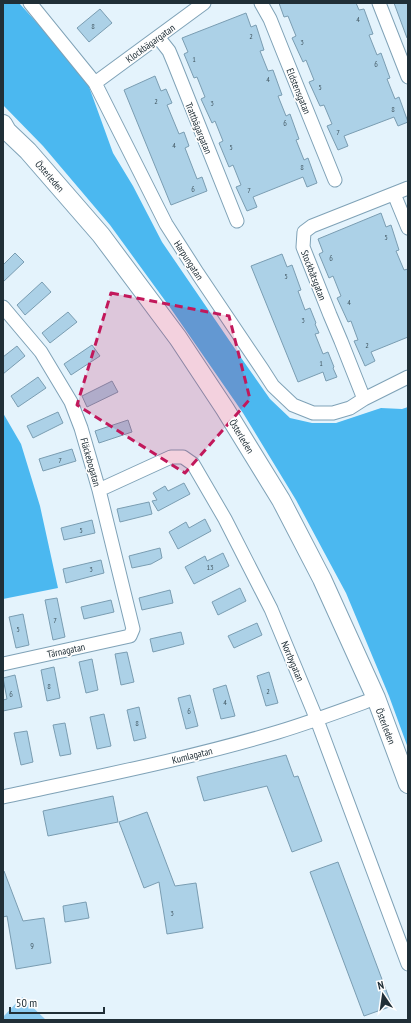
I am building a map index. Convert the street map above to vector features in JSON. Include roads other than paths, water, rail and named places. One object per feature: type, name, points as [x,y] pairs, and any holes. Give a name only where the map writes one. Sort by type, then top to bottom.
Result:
[{"type":"main road","name":"Österleden","points":[[4,128],[28,151],[101,235],[178,338],[226,409],[281,500],[322,580],[376,698],[408,784]]},
{"type":"street","name":"Harpungatan","points":[[30,3],[95,83],[166,224],[273,386],[293,405],[313,413],[333,414],[350,408],[364,399],[408,377]]},
{"type":"street","name":"Klockbägargatan","points":[[95,83],[204,3]]},
{"type":"street","name":"Eldstensgatan","points":[[262,3],[270,19],[335,180]]},
{"type":"street","points":[[379,3],[408,77]]},
{"type":"street","name":"Trattbägargatan","points":[[158,37],[169,51],[236,221]]},
{"type":"street","name":"Stockbåtsgatan","points":[[364,399],[303,247],[304,232],[312,226],[408,188]]},
{"type":"street","points":[[394,194],[408,228]]},
{"type":"street","name":"Fläckebogatan","points":[[3,307],[42,352],[71,402],[81,428],[99,490],[133,629],[130,636]]},
{"type":"street","name":"Norrbygatan","points":[[99,490],[171,457],[183,457],[193,464],[225,519],[271,609],[317,720],[408,964]]},
{"type":"street","name":"Tärnagatan","points":[[3,664],[130,636]]},
{"type":"street","name":"Kumlagatan","points":[[3,797],[169,761],[317,720],[376,698]]}]
